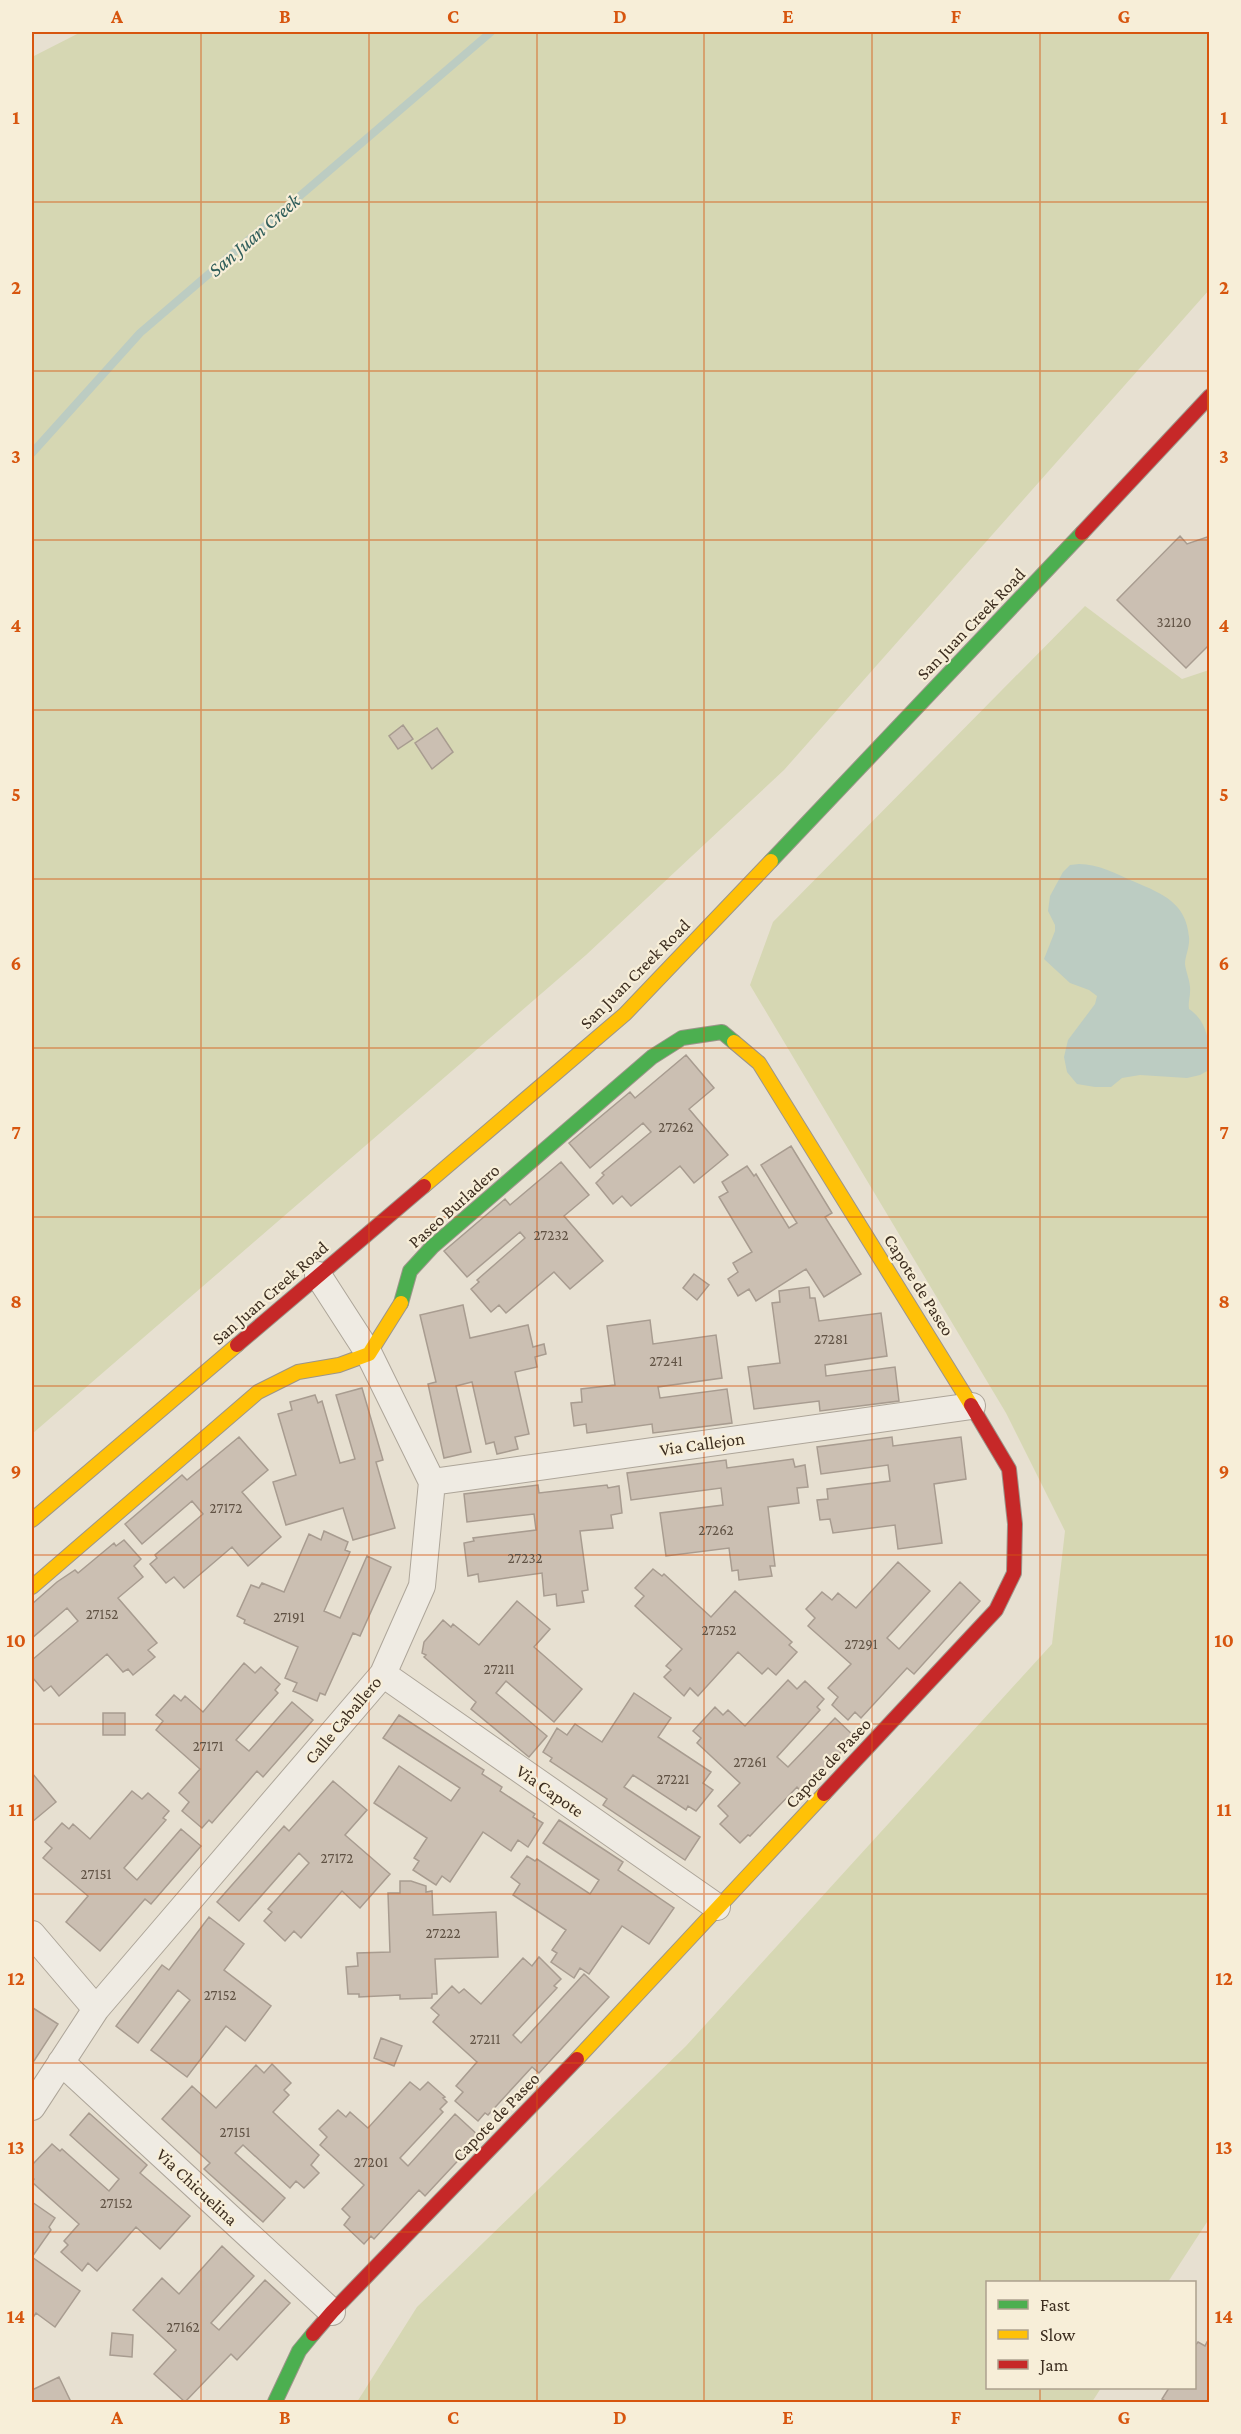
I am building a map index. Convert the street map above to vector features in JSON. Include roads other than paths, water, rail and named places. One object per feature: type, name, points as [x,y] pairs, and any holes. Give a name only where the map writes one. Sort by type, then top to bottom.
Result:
[{"type":"street","name":"San Juan Creek Road","points":[[32,1520],[625,1014],[1053,565],[1209,396]]},
{"type":"street","name":"Paseo Burladero","points":[[369,1354],[402,1301],[410,1271],[432,1247],[652,1057],[682,1038],[722,1032],[759,1064]]},
{"type":"street","name":"Capote de Paseo","points":[[275,2403],[276,2396],[299,2351],[332,2312],[544,2094],[996,1610],[1014,1573],[1015,1524],[1009,1469],[759,1064]]},
{"type":"street","points":[[318,1275],[369,1354],[432,1482]]},
{"type":"street","points":[[32,1587],[258,1392],[298,1372],[339,1365],[369,1354]]},
{"type":"street","name":"Via Callejon","points":[[432,1482],[972,1406]]},
{"type":"street","name":"Calle Caballero","points":[[32,2107],[96,2009],[383,1674],[422,1586],[432,1482]]},
{"type":"street","name":"Via Capote","points":[[383,1674],[717,1907]]},
{"type":"street","points":[[32,1934],[96,2009]]},
{"type":"street","name":"Via Chicuelina","points":[[62,2062],[332,2312]]},
{"type":"waterway","name":"San Juan Creek","points":[[32,453],[140,333],[491,32]]}]
